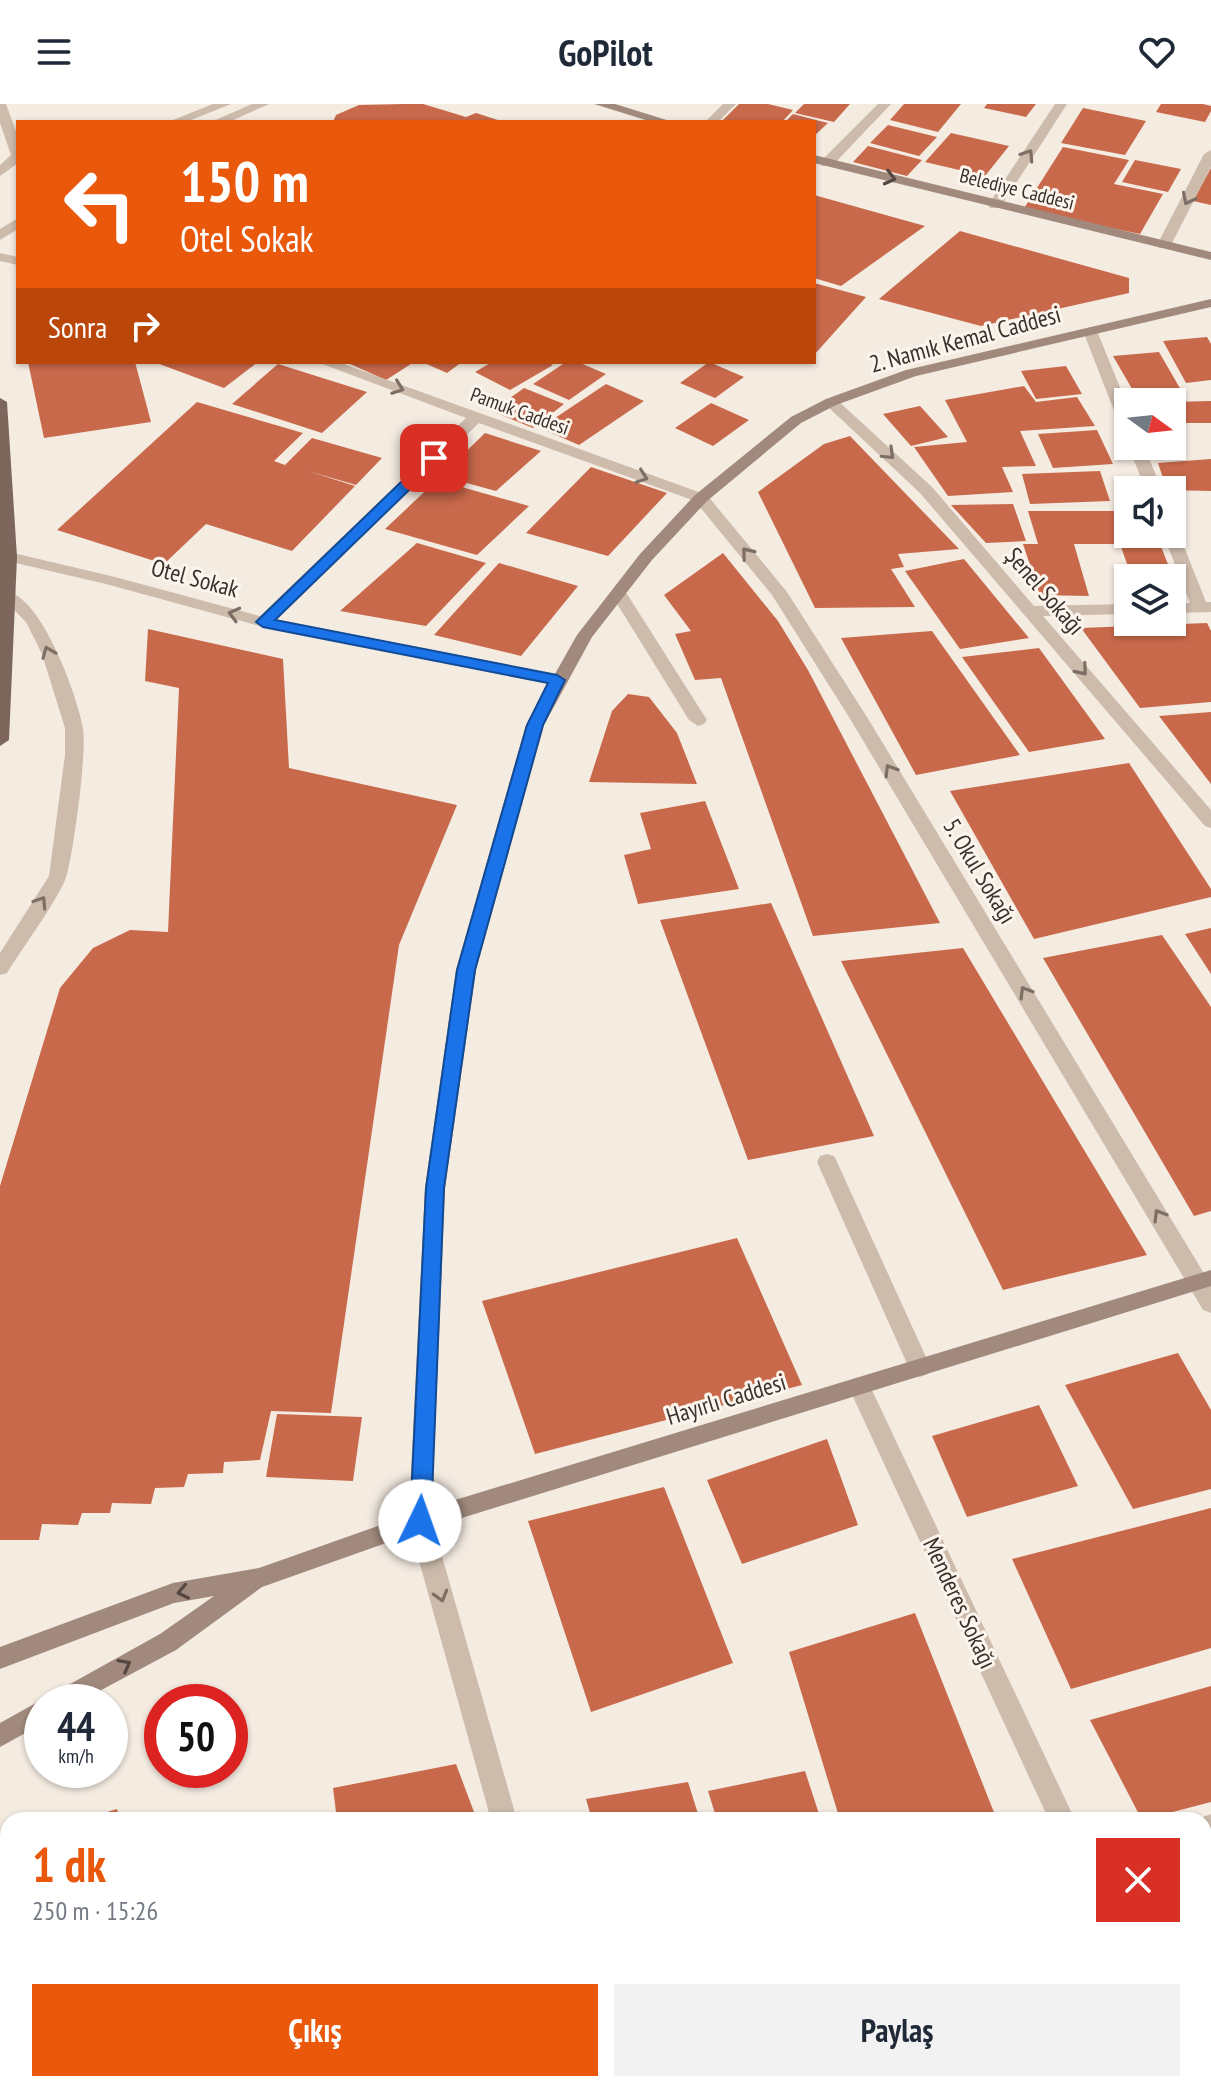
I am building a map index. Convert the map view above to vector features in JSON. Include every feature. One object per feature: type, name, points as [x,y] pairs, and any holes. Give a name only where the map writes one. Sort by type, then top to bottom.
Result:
[{"type":"main road","points":[[600,104],[624,107],[661,120]]},
{"type":"main road","name":"Belediye Caddesi","points":[[820,161],[1209,257]]},
{"type":"main road","name":"2. Namık Kemal Caddesi","points":[[420,1521],[435,1188],[466,970],[535,725],[557,680],[585,635],[646,557],[701,498],[796,420],[831,402],[911,373],[1211,303]]},
{"type":"main road","points":[[0,402],[9,557],[0,740]]},
{"type":"main road","name":"Hayırlı Caddesi","points":[[259,1578],[420,1521],[1205,1280]]},
{"type":"main road","points":[[0,1658],[173,1593],[259,1578]]},
{"type":"main road","points":[[90,1684],[168,1642],[259,1578]]},
{"type":"main road","points":[[0,1736],[24,1722]]},
{"type":"street","points":[[0,104],[16,150]]},
{"type":"street","points":[[180,120],[225,104]]},
{"type":"street","points":[[222,120],[263,104]]},
{"type":"street","points":[[713,120],[730,104]]},
{"type":"street","points":[[820,161],[885,104]]},
{"type":"street","points":[[995,205],[1061,104]]},
{"type":"street","points":[[1164,245],[1211,154]]},
{"type":"street","points":[[0,172],[16,158]]},
{"type":"street","points":[[0,236],[16,224]]},
{"type":"street","points":[[1090,331],[1114,391]]},
{"type":"street","name":"Pamuk Caddesi","points":[[330,364],[701,498]]},
{"type":"street","name":"Şenel Sokağı","points":[[831,402],[926,490],[1211,822]]},
{"type":"street","points":[[263,622],[476,417]]},
{"type":"street","name":"5. Okul Sokağı","points":[[701,498],[779,592],[1205,1280],[1211,1304]]},
{"type":"street","points":[[1178,548],[1206,607],[1186,608]]},
{"type":"street","name":"Otel Sokak","points":[[9,557],[109,580],[263,622],[557,680]]},
{"type":"street","points":[[619,594],[698,720]]},
{"type":"street","points":[[0,968],[58,876],[74,755],[74,728],[50,654],[33,620],[9,597]]},
{"type":"street","points":[[1031,611],[1114,609]]},
{"type":"street","points":[[827,1162],[920,1368]]},
{"type":"street","name":"Menderes Sokağı","points":[[859,1386],[1058,1812]]},
{"type":"street","points":[[420,1521],[502,1812]]},
{"type":"building","points":[[423,104],[466,117],[476,113],[498,120],[334,120],[336,115],[359,105]]},
{"type":"building","points":[[739,104],[768,104],[793,110],[784,120],[723,120]]},
{"type":"building","points":[[804,104],[850,104],[834,122],[795,113]]},
{"type":"building","points":[[904,104],[961,104],[938,132],[890,120]]},
{"type":"building","points":[[987,104],[1036,104],[1026,117],[984,108]]},
{"type":"building","points":[[1161,104],[1203,104],[1211,106],[1211,111],[1205,122],[1156,112]]},
{"type":"building","points":[[1083,108],[1146,121],[1125,155],[1061,143]]},
{"type":"building","points":[[793,114],[828,123],[816,134],[816,120],[787,120]]},
{"type":"building","points":[[888,125],[937,137],[919,156],[870,143]]},
{"type":"building","points":[[951,133],[1009,146],[985,176],[925,162]]},
{"type":"building","points":[[868,146],[922,160],[907,176],[853,162]]},
{"type":"building","points":[[1063,147],[1129,160],[1114,184],[1163,194],[1140,234],[1023,210]]},
{"type":"building","points":[[1135,160],[1181,169],[1168,192],[1122,182]]},
{"type":"building","points":[[1211,168],[1211,205],[1193,201]]},
{"type":"building","points":[[816,196],[925,226],[841,286],[816,279]]},
{"type":"building","points":[[960,231],[1129,278],[1129,293],[981,326],[879,299]]},
{"type":"building","points":[[816,284],[866,297],[816,353]]},
{"type":"building","points":[[1207,337],[1211,344],[1211,380],[1186,383],[1163,341]]},
{"type":"building","points":[[1159,352],[1180,388],[1132,388],[1113,356]]},
{"type":"building","points":[[28,364],[136,364],[151,422],[44,438]]},
{"type":"building","points":[[159,364],[255,364],[224,388]]},
{"type":"building","points":[[278,364],[367,392],[322,433],[232,404]]},
{"type":"building","points":[[350,364],[411,364],[386,380]]},
{"type":"building","points":[[427,364],[459,364],[447,373]]},
{"type":"building","points":[[489,364],[553,365],[510,390],[475,372]]},
{"type":"building","points":[[563,364],[583,364],[606,374],[569,400],[533,384]]},
{"type":"building","points":[[706,364],[714,364],[744,377],[715,398],[680,383]]},
{"type":"building","points":[[1066,366],[1082,394],[1036,399],[1021,371]]},
{"type":"building","points":[[606,384],[644,401],[579,445],[540,428]]},
{"type":"building","points":[[1024,386],[1036,402],[1077,397],[1095,426],[1020,431],[1036,466],[1002,467],[1013,492],[948,496],[914,447],[967,442],[945,400]]},
{"type":"building","points":[[524,388],[564,404],[533,428],[492,411]]},
{"type":"building","points":[[1211,401],[1211,423],[1186,423],[1186,402]]},
{"type":"building","points":[[197,402],[303,433],[274,461],[285,465],[312,438],[382,458],[356,485],[308,471],[355,486],[292,551],[206,524],[164,564],[57,530]]},
{"type":"building","points":[[711,403],[749,420],[713,446],[675,428]]},
{"type":"building","points":[[920,406],[948,437],[911,446],[883,414]]},
{"type":"building","points":[[1097,430],[1113,464],[1053,468],[1038,434]]},
{"type":"building","points":[[485,433],[541,451],[496,491],[441,476]]},
{"type":"building","points":[[850,436],[959,549],[898,554],[904,567],[891,569],[915,607],[815,608],[758,492],[824,444]]},
{"type":"building","points":[[1211,459],[1211,491],[1186,490],[1186,476],[1162,476],[1158,463]]},
{"type":"building","points":[[591,467],[667,493],[608,556],[526,533]]},
{"type":"building","points":[[1100,471],[1110,501],[1030,504],[1022,474]]},
{"type":"building","points":[[437,480],[529,506],[477,555],[385,529]]},
{"type":"building","points":[[1013,504],[1026,541],[986,543],[951,505]]},
{"type":"building","points":[[1028,511],[1114,511],[1114,544],[1074,544],[1089,596],[1040,595],[1023,544],[1038,544]]},
{"type":"building","points":[[417,543],[486,563],[426,626],[340,611]]},
{"type":"building","points":[[1121,548],[1162,548],[1168,564],[1127,564]]},
{"type":"building","points":[[723,553],[778,621],[808,670],[940,923],[813,936],[721,678],[695,680],[675,634],[691,631],[664,595]]},
{"type":"building","points":[[964,559],[1029,638],[960,649],[905,571]]},
{"type":"building","points":[[499,563],[578,586],[521,656],[434,635]]},
{"type":"building","points":[[1207,623],[1211,631],[1211,702],[1140,708],[1081,628],[1114,627],[1114,636],[1186,636],[1186,624]]},
{"type":"building","points":[[148,629],[283,659],[289,768],[457,805],[399,945],[331,1413],[271,1411],[260,1460],[224,1462],[223,1473],[188,1474],[184,1487],[155,1488],[151,1504],[112,1503],[110,1513],[82,1513],[78,1525],[42,1524],[39,1540],[0,1540],[0,1186],[60,988],[93,948],[130,930],[168,932],[179,688],[145,681]]},
{"type":"building","points":[[932,631],[1020,755],[916,775],[841,638]]},
{"type":"building","points":[[1039,648],[1105,739],[1029,752],[962,657]]},
{"type":"building","points":[[628,694],[649,697],[677,733],[697,784],[589,782],[612,711]]},
{"type":"building","points":[[1211,712],[1211,784],[1159,716]]},
{"type":"building","points":[[1129,763],[1211,889],[1211,897],[1034,939],[950,791]]},
{"type":"building","points":[[705,801],[739,889],[638,904],[624,855],[651,849],[640,813]]},
{"type":"building","points":[[771,903],[874,1136],[748,1160],[660,920]]},
{"type":"building","points":[[1211,928],[1211,974],[1185,934]]},
{"type":"building","points":[[1162,935],[1211,1007],[1211,1211],[1194,1216],[1043,958]]},
{"type":"building","points":[[963,948],[1147,1255],[1003,1290],[841,961]]},
{"type":"building","points":[[737,1238],[802,1385],[535,1454],[482,1301]]},
{"type":"building","points":[[1178,1353],[1211,1410],[1211,1489],[1133,1509],[1065,1385]]},
{"type":"building","points":[[1039,1405],[1078,1486],[967,1517],[932,1436]]},
{"type":"building","points":[[277,1414],[362,1417],[353,1481],[266,1477]]},
{"type":"building","points":[[827,1439],[858,1525],[742,1564],[707,1480]]},
{"type":"building","points":[[664,1487],[733,1663],[591,1712],[528,1521]]},
{"type":"building","points":[[1211,1508],[1211,1648],[1071,1689],[1012,1559]]},
{"type":"building","points":[[915,1613],[994,1812],[838,1812],[789,1652]]},
{"type":"building","points":[[1211,1686],[1211,1802],[1173,1812],[1138,1812],[1090,1720]]},
{"type":"building","points":[[456,1764],[474,1812],[336,1812],[333,1788]]},
{"type":"building","points":[[805,1771],[818,1812],[715,1812],[708,1791]]},
{"type":"building","points":[[688,1782],[697,1812],[590,1812],[586,1799]]},
{"type":"route","points":[[420,1521],[435,1188],[466,970],[535,725],[557,680],[263,622],[434,458]]}]
